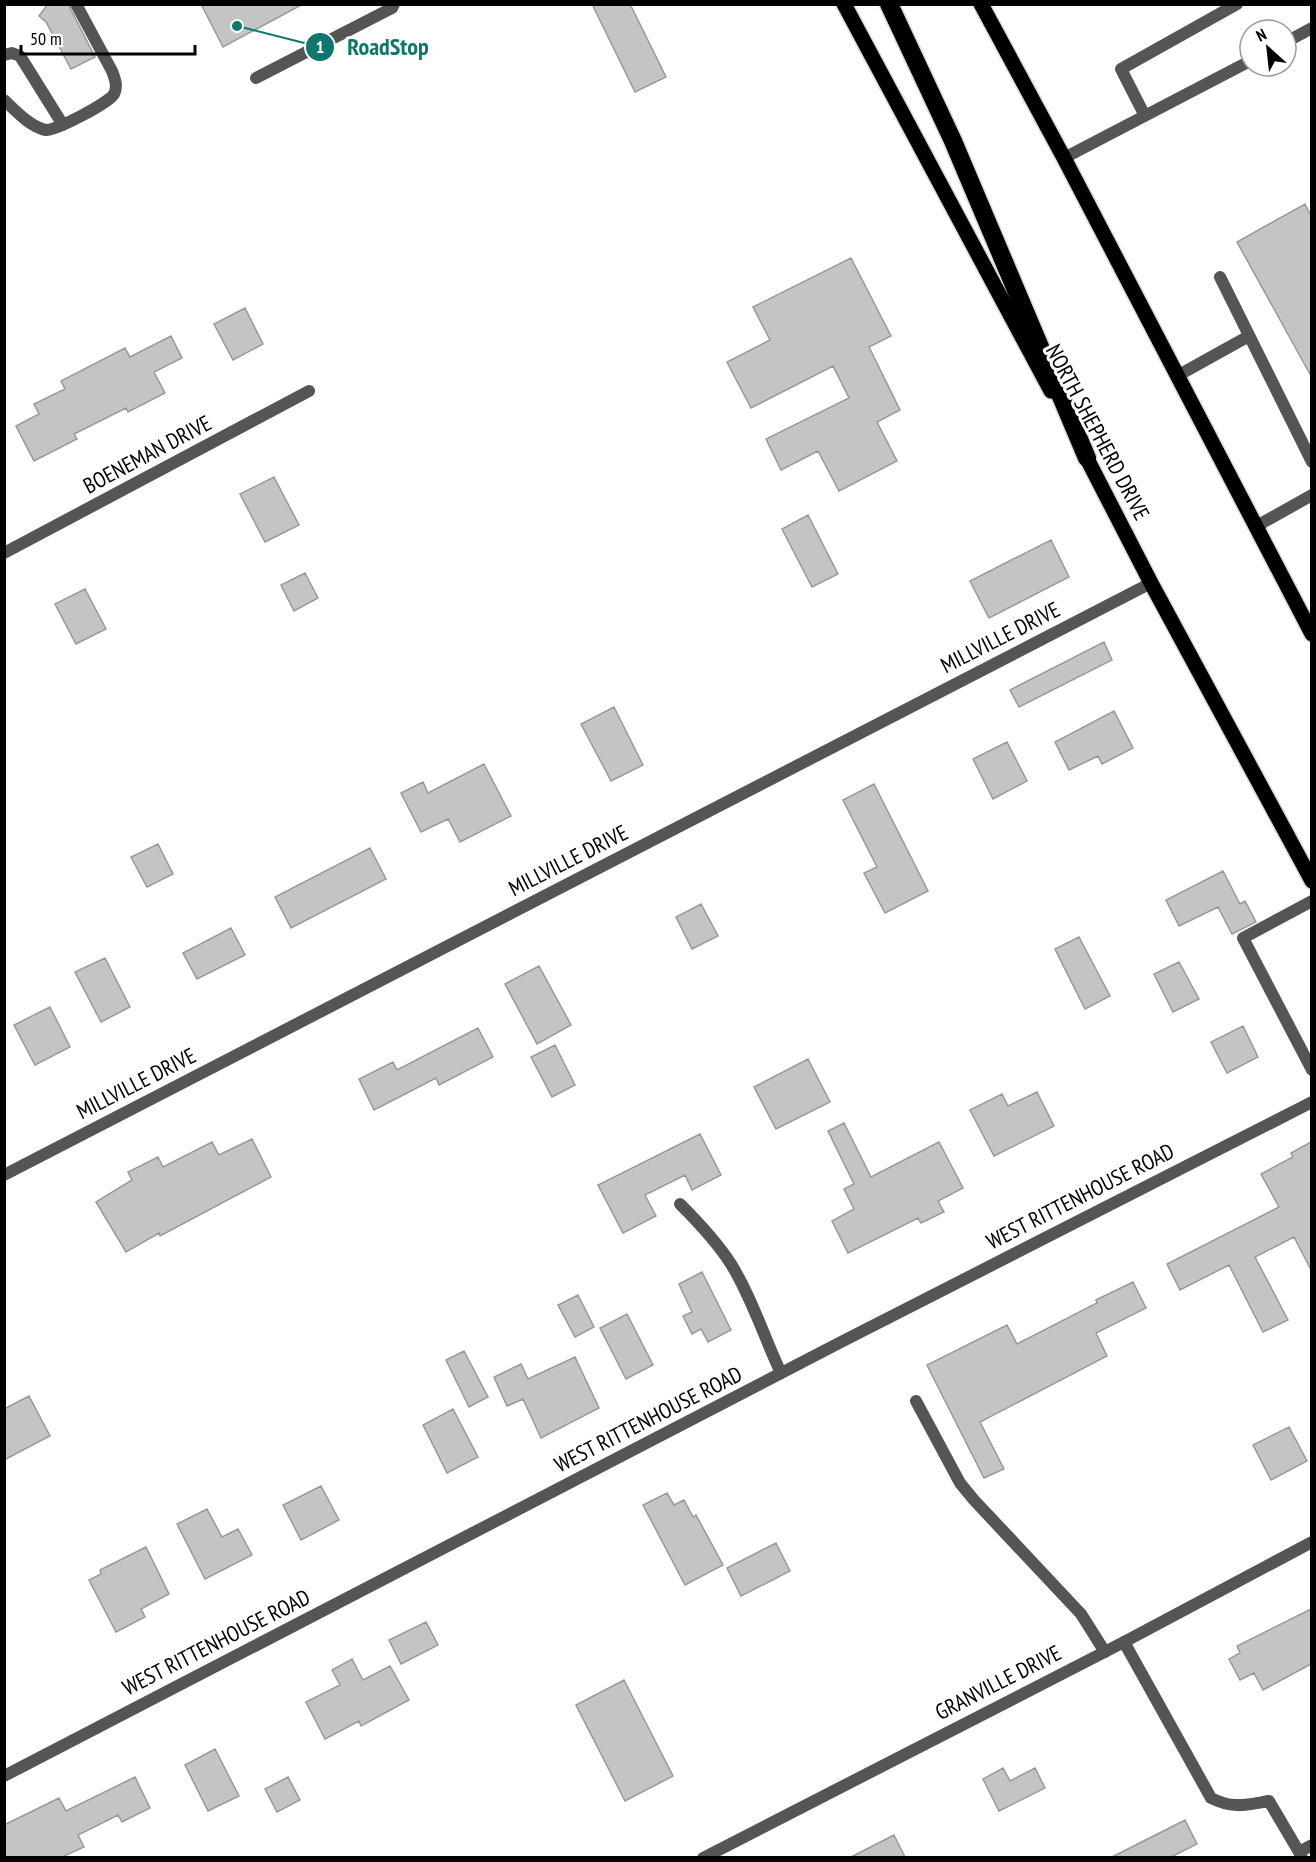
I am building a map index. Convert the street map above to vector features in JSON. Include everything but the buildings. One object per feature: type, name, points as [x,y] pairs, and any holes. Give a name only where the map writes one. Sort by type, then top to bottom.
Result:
[{"type":"highway","points":[[889,4],[953,141],[1087,458]]},
{"type":"main road","name":"NORTH SHEPHERD DRIVE","points":[[844,4],[1311,881]]},
{"type":"main road","points":[[981,4],[1064,158],[1311,634]]},
{"type":"street","points":[[4,100],[40,128],[49,130],[109,100],[115,93],[116,82],[112,71],[76,4]]},
{"type":"street","points":[[256,78],[392,8],[394,4]]},
{"type":"street","points":[[1145,116],[1121,69],[1237,4]]},
{"type":"street","points":[[4,55],[12,53],[20,56],[63,125]]},
{"type":"street","points":[[1064,158],[1238,67]]},
{"type":"street","points":[[1220,277],[1311,462]]},
{"type":"street","points":[[1177,376],[1249,336]]},
{"type":"street","name":"BOENEMAN DRIVE","points":[[4,553],[309,391]]},
{"type":"street","points":[[1255,527],[1311,495]]},
{"type":"street","name":"MILLVILLE DRIVE","points":[[4,1174],[1151,583]]},
{"type":"street","points":[[1311,901],[1243,938],[1311,1070]]},
{"type":"street","name":"WEST RITTENHOUSE ROAD","points":[[4,1776],[781,1373],[1311,1102]]},
{"type":"street","points":[[681,1204],[712,1237],[732,1265],[747,1293],[781,1373]]},
{"type":"street","points":[[916,1401],[960,1483],[1081,1614],[1105,1652]]},
{"type":"street","name":"GRANVILLE DRIVE","points":[[703,1857],[1105,1652],[1311,1542]]},
{"type":"street","points":[[1124,1642],[1211,1798],[1225,1805],[1243,1806],[1269,1801],[1300,1855],[1311,1845]]},
{"type":"place","name":"RoadStop","points":[[237,26]]}]
